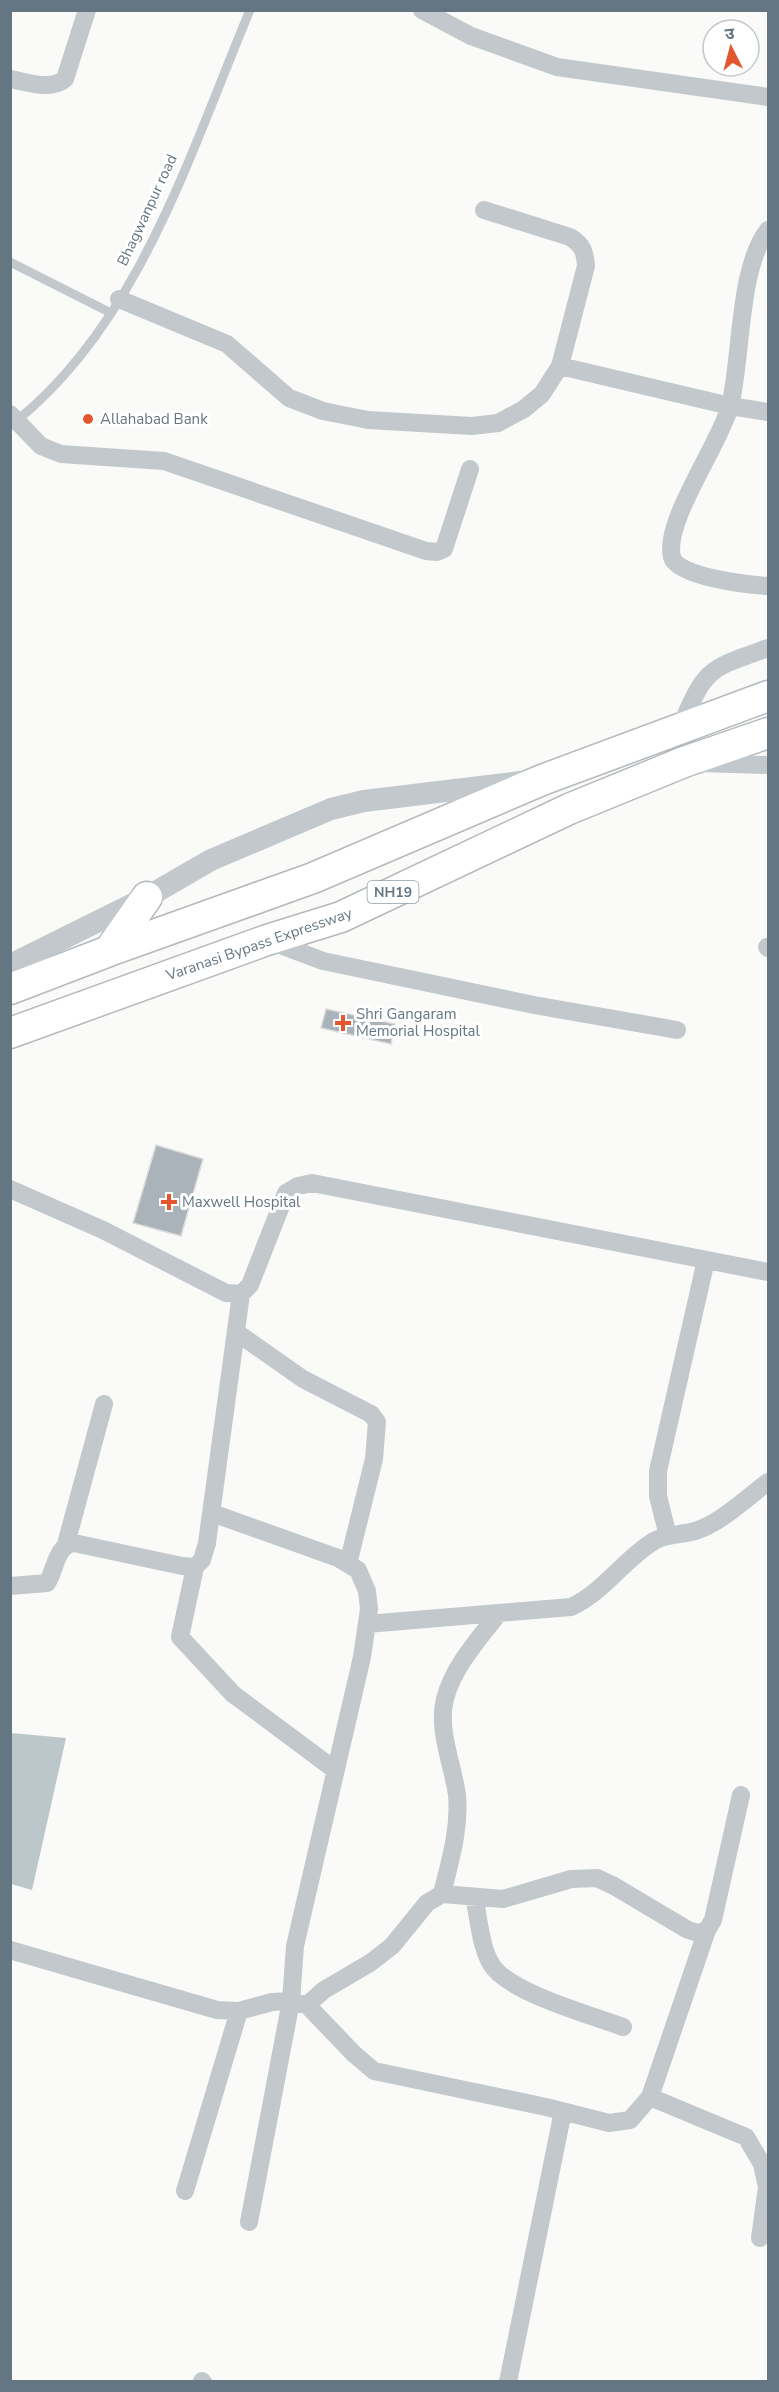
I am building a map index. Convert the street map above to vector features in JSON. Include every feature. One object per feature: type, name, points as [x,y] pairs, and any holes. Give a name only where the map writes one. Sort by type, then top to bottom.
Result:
[{"type":"highway","points":[[10,989],[313,878],[542,780],[681,726],[768,696]]},
{"type":"highway","name":"Varanasi Bypass Expressway","points":[[10,1033],[267,940],[341,917],[569,808],[684,762],[768,733]]},
{"type":"highway","points":[[109,951],[147,897]]},
{"type":"street","points":[[10,79],[48,86],[58,84],[65,79],[87,10]]},
{"type":"street","points":[[422,10],[471,36],[557,67],[768,97]]},
{"type":"street","points":[[115,306],[227,344],[290,398],[323,411],[368,420],[472,426],[498,423],[524,409],[542,394],[560,366],[586,266],[585,254],[580,243],[570,237],[484,210]]},
{"type":"street","points":[[768,230],[755,255],[730,406],[715,445],[686,496],[672,546],[672,558],[678,567],[714,578],[768,586]]},
{"type":"street","points":[[560,366],[730,406],[768,412]]},
{"type":"street","points":[[13,420],[41,446],[61,454],[164,461],[426,551],[436,552],[444,549],[470,469]]},
{"type":"street","points":[[681,726],[697,689],[709,673],[725,663],[768,648]]},
{"type":"street","points":[[684,762],[768,765]]},
{"type":"street","points":[[10,965],[147,897],[210,860],[331,809],[364,801],[542,780]]},
{"type":"street","points":[[267,940],[322,961],[534,1005],[677,1029]]},
{"type":"street","points":[[335,1770],[232,1694],[180,1637],[195,1567],[202,1560],[212,1513],[241,1294],[250,1286],[286,1193],[298,1186],[312,1183],[768,1272]]},
{"type":"street","points":[[10,1189],[103,1230],[226,1293],[241,1294]]},
{"type":"street","points":[[668,1536],[658,1496],[658,1471],[706,1260]]},
{"type":"street","points":[[236,1332],[303,1379],[371,1414],[377,1422],[374,1459],[348,1564]]},
{"type":"street","points":[[10,1586],[47,1583],[61,1550],[66,1544],[68,1529],[104,1404]]},
{"type":"street","points":[[367,1624],[571,1607],[590,1599],[636,1554],[657,1539],[695,1531],[713,1522],[768,1482]]},
{"type":"street","points":[[212,1513],[338,1558],[358,1570],[367,1591],[367,1624],[295,1946],[299,2003],[249,2222]]},
{"type":"street","points":[[66,1544],[74,1543],[195,1567]]},
{"type":"street","points":[[442,1894],[455,1841],[457,1808],[454,1774],[446,1737],[444,1700],[459,1666],[498,1614]]},
{"type":"street","points":[[299,2003],[374,2071],[609,2123],[630,2120],[650,2097],[707,1930],[713,1920],[741,1795]]},
{"type":"street","points":[[10,1950],[217,2010],[239,2011],[272,2002],[299,2003],[324,1990],[370,1963],[392,1946],[427,1904],[442,1894],[503,1899],[571,1879],[597,1878],[688,1930],[698,1933],[707,1930]]},
{"type":"street","points":[[474,1897],[486,1952],[499,1974],[524,1990],[623,2027]]},
{"type":"street","points":[[185,2191],[239,2011]]},
{"type":"street","points":[[650,2097],[746,2137],[762,2164],[767,2187],[760,2238]]},
{"type":"street","points":[[508,2382],[563,2111]]},
{"type":"lane","name":"Bhagwanpur road","points":[[13,420],[65,377],[91,345],[115,306],[159,228],[250,10]]},
{"type":"lane","points":[[10,262],[115,306]]},
{"type":"shaded area","points":[[11,1733],[66,1738],[32,1890],[11,1884]]},
{"type":"building","points":[[326,1009],[395,1024],[391,1044],[321,1028]]},
{"type":"building","points":[[156,1145],[203,1159],[181,1236],[133,1223]]},
{"type":"place","name":"Allahabad Bank","points":[[88,419]]},
{"type":"place","name":"Shri Gangaram Memorial Hospital","points":[[343,1023]]},
{"type":"place","name":"Maxwell Hospital","points":[[169,1202]]}]
